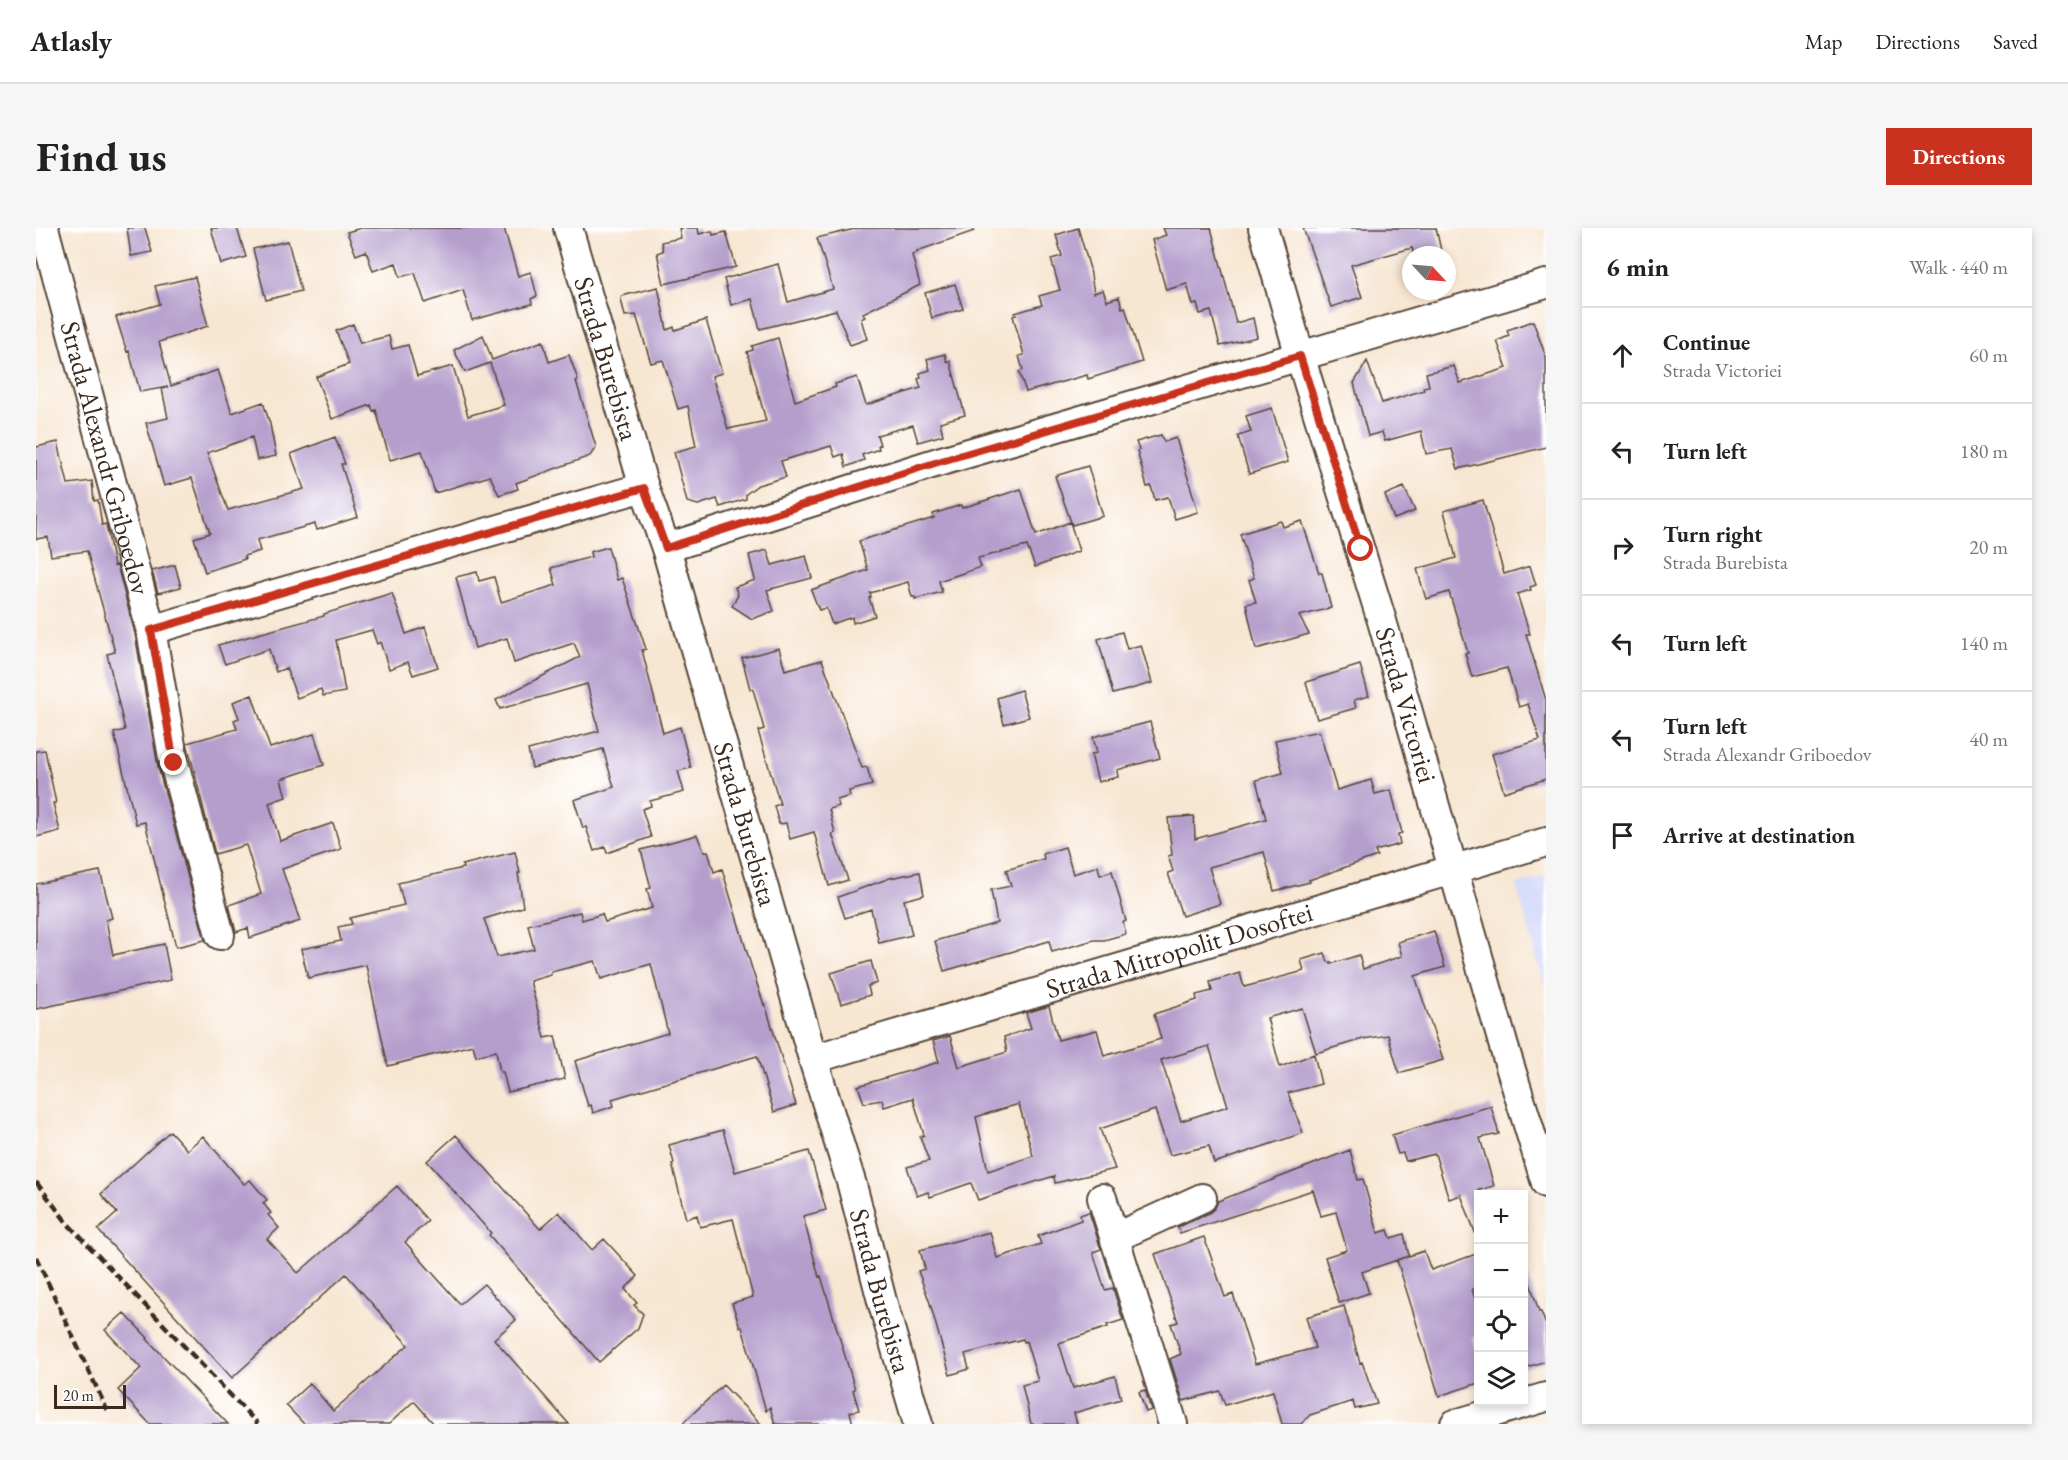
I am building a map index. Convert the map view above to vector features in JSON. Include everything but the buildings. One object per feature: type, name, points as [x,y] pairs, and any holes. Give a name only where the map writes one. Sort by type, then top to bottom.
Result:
[{"type":"street","name":"Strada Alexandr Griboedov","points":[[44,228],[151,630],[174,763],[219,936]]},
{"type":"street","name":"Strada Burebista","points":[[568,228],[644,488],[666,548],[813,1059],[852,1185],[882,1301],[918,1424]]},
{"type":"street","name":"Strada Victoriei","points":[[1263,228],[1379,611],[1504,1047],[1546,1183]]},
{"type":"street","points":[[666,548],[938,462],[1546,284]]},
{"type":"street","points":[[151,630],[644,488]]},
{"type":"street","name":"Strada Mitropolit Dosoftei","points":[[813,1059],[1546,842]]},
{"type":"street","points":[[1102,1198],[1173,1424]]},
{"type":"street","points":[[1115,1240],[1125,1233],[1202,1198]]},
{"type":"street","points":[[1455,1424],[1546,1397]]},
{"type":"shaded area","points":[[1546,876],[1546,990],[1516,885]]},
{"type":"railway","points":[[36,1182],[68,1224],[258,1424]]},
{"type":"railway","points":[[36,1257],[107,1410]]},
{"type":"route","points":[[174,763],[151,630],[644,488],[666,548],[938,462],[1300,356],[1361,549]]}]
